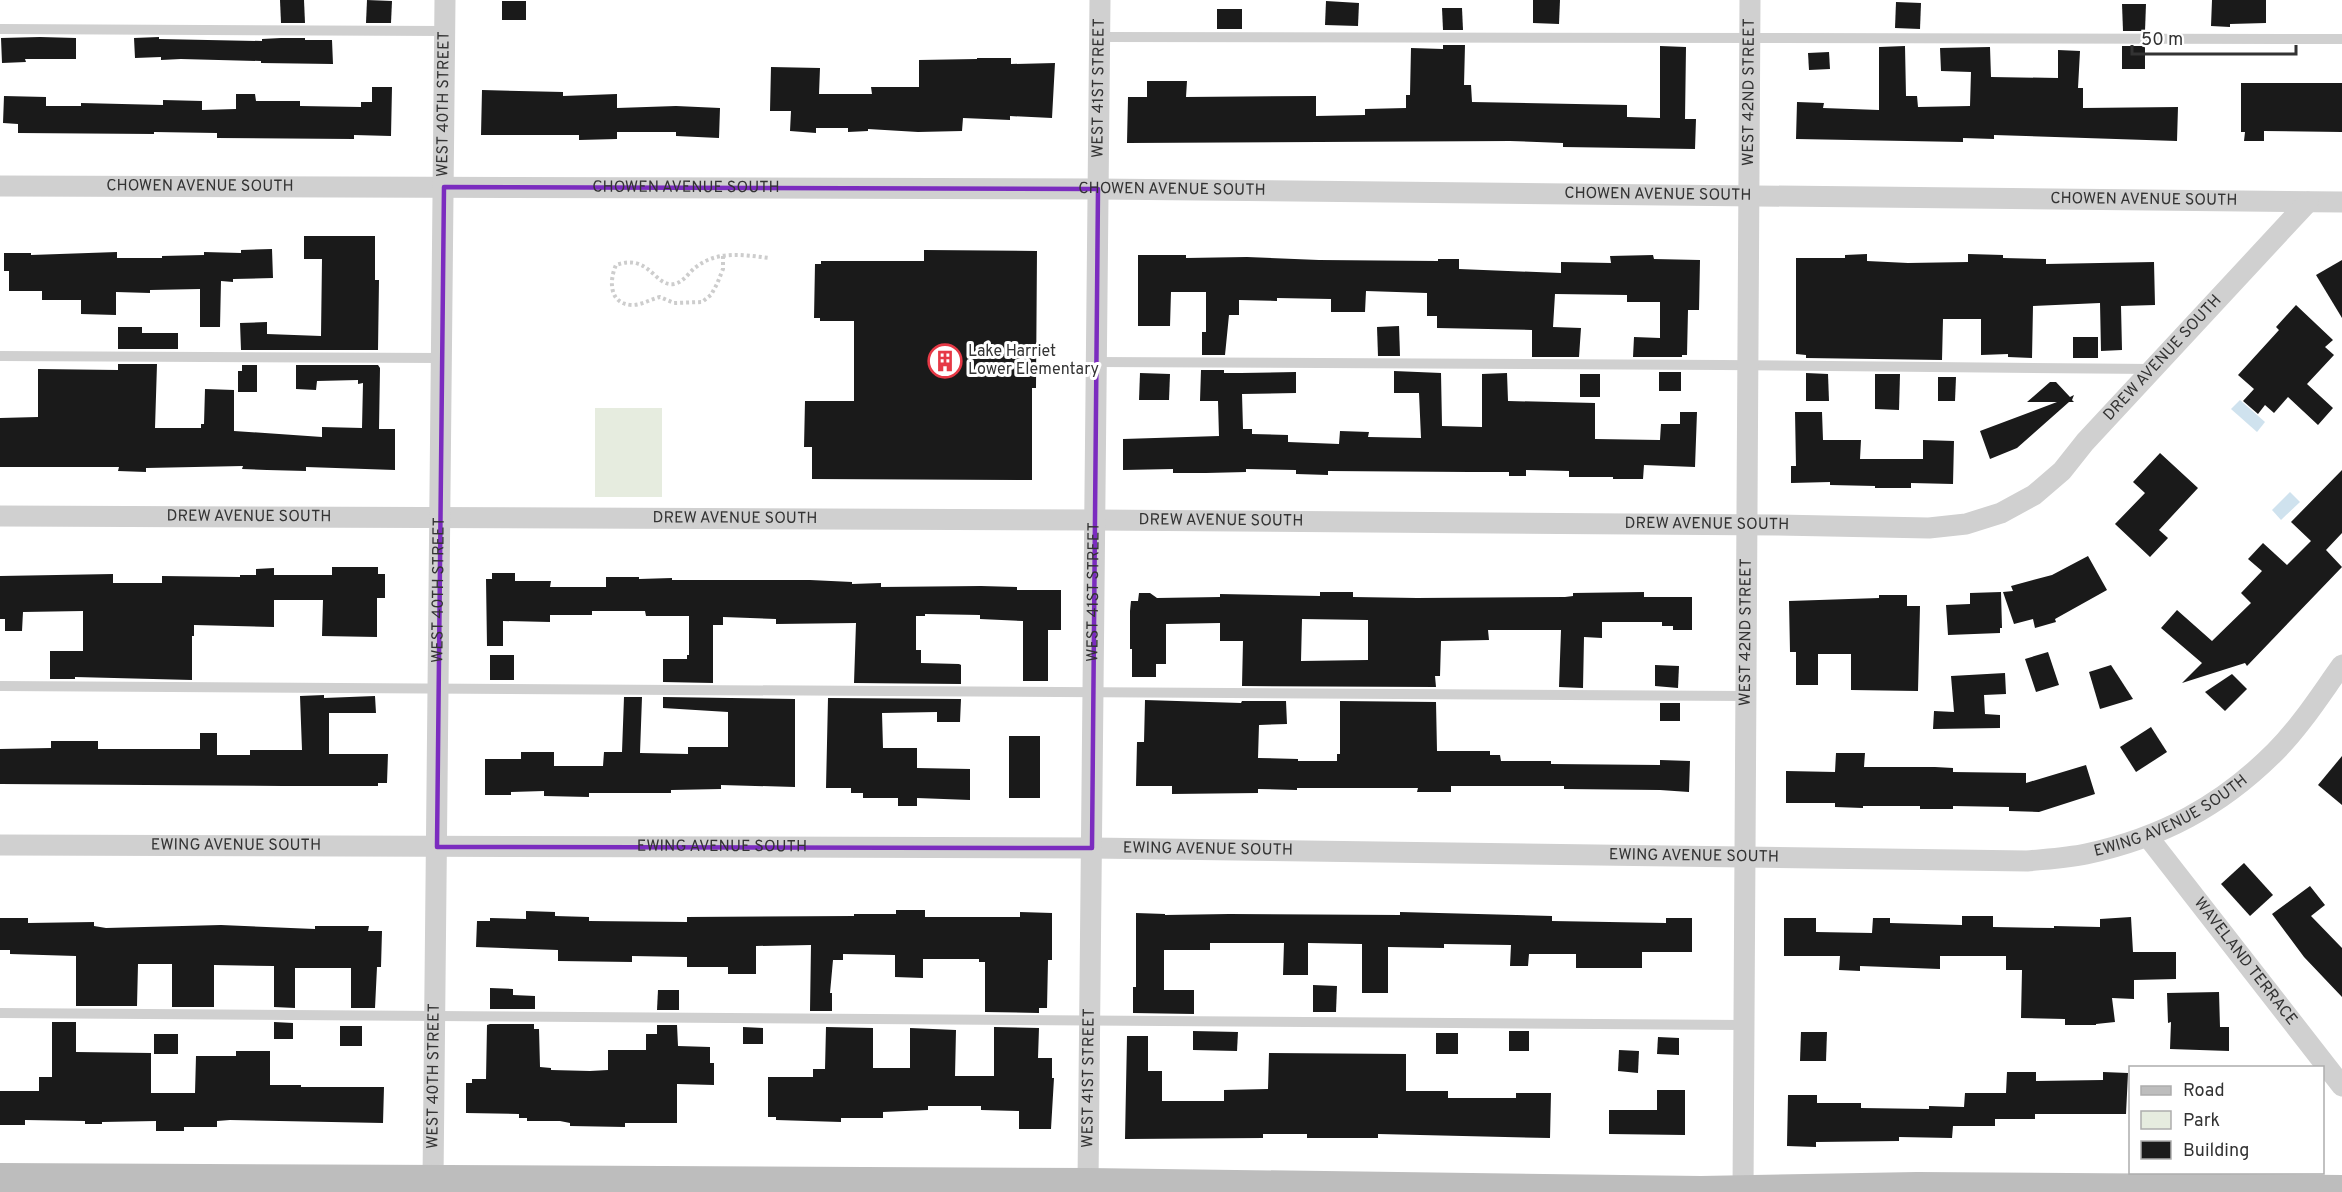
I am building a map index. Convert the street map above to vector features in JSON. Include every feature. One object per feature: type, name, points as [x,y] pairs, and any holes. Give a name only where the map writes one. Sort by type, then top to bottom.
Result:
[{"type":"main road","points":[[0,1179],[390,1186],[433,1181],[1088,1183],[1743,1191],[1917,1187],[2342,1190]]},
{"type":"street","name":"WEST 40TH STREET","points":[[433,1181],[445,0]]},
{"type":"street","name":"WEST 41ST STREET","points":[[1088,1183],[1100,0]]},
{"type":"street","name":"WEST 42ND STREET","points":[[1743,1191],[1742,1025],[1750,0]]},
{"type":"street","name":"CHOWEN AVENUE SOUTH","points":[[0,186],[397,189],[444,187],[1098,189],[2342,202]]},
{"type":"street","name":"DREW AVENUE SOUTH","points":[[0,516],[1747,524],[1929,528],[1966,524],[2001,513],[2034,495],[2062,471],[2085,442],[2308,202]]},
{"type":"street","name":"EWING AVENUE SOUTH","points":[[0,845],[1092,848],[2027,861],[2084,855],[2148,837],[2188,819],[2235,788],[2276,751],[2342,665]]},
{"type":"street","name":"WAVELAND TERRACE","points":[[2148,837],[2342,1086]]},
{"type":"lane","points":[[0,29],[445,31]]},
{"type":"lane","points":[[1100,38],[2342,39]]},
{"type":"lane","points":[[0,356],[441,358]]},
{"type":"lane","points":[[1096,362],[2153,369]]},
{"type":"lane","points":[[0,686],[1744,696]]},
{"type":"lane","points":[[0,1013],[1742,1025]]},
{"type":"path","points":[[723,256],[723,270],[717,284],[711,296],[702,302],[674,303],[660,297],[634,305],[623,303],[614,296],[611,288],[616,265],[626,261],[643,264],[664,282],[672,284],[680,282],[696,267],[713,257],[734,254],[769,258]]},
{"type":"highlighted area","points":[[444,187],[1098,189],[1092,848],[437,847]]},
{"type":"green space","points":[[595,408],[662,408],[662,497],[595,497]]},
{"type":"water","points":[[2240,400],[2265,422],[2257,432],[2231,409]]},
{"type":"water","points":[[2290,492],[2300,502],[2281,520],[2272,510]]},
{"type":"building","points":[[280,0],[304,0],[305,23],[281,23]]},
{"type":"building","points":[[367,0],[392,1],[391,23],[366,23]]},
{"type":"building","points":[[1533,0],[1560,0],[1559,24],[1533,23]]},
{"type":"building","points":[[2212,0],[2266,0],[2266,23],[2230,24],[2230,27],[2211,26]]},
{"type":"building","points":[[502,1],[526,1],[526,20],[502,20]]},
{"type":"building","points":[[1326,1],[1359,3],[1358,26],[1325,25]]},
{"type":"building","points":[[1896,2],[1921,3],[1920,29],[1895,28]]},
{"type":"building","points":[[2122,4],[2146,4],[2145,31],[2123,31]]},
{"type":"building","points":[[1442,8],[1462,8],[1463,30],[1443,30]]},
{"type":"building","points":[[1217,9],[1242,9],[1242,29],[1217,29]]},
{"type":"building","points":[[159,37],[159,39],[262,41],[262,39],[281,38],[332,40],[333,64],[135,58],[134,38]]},
{"type":"building","points":[[1,38],[76,38],[76,59],[25,59],[26,62],[2,63]]},
{"type":"building","points":[[1443,45],[1465,45],[1464,85],[1471,85],[1472,102],[1627,105],[1627,117],[1660,118],[1660,46],[1686,47],[1685,119],[1696,119],[1695,149],[1563,147],[1563,143],[1510,141],[1127,143],[1128,97],[1147,97],[1147,81],[1187,81],[1186,97],[1316,96],[1316,116],[1365,115],[1365,109],[1406,108],[1406,95],[1410,95],[1411,48],[1443,49]]},
{"type":"building","points":[[1905,46],[1906,96],[1917,96],[1918,107],[1970,106],[1971,72],[1941,71],[1940,48],[1990,47],[1991,77],[2058,78],[2058,50],[2080,51],[2078,88],[2083,88],[2083,108],[2178,107],[2177,141],[1994,135],[1994,139],[1963,138],[1963,142],[1796,139],[1797,102],[1824,103],[1823,108],[1879,110],[1879,47]]},
{"type":"building","points":[[2122,46],[2145,46],[2145,69],[2122,69]]},
{"type":"building","points":[[1829,52],[1830,69],[1809,70],[1808,53]]},
{"type":"building","points":[[1011,58],[1011,64],[1055,63],[1052,118],[1010,116],[1010,120],[963,118],[962,131],[918,132],[868,129],[868,131],[848,132],[848,128],[816,128],[816,133],[790,131],[791,111],[770,111],[771,67],[820,68],[819,94],[872,94],[871,87],[919,87],[919,60]]},
{"type":"building","points":[[2241,83],[2342,83],[2342,132],[2264,131],[2264,141],[2244,141],[2245,132],[2241,132]]},
{"type":"building","points":[[372,87],[392,87],[391,136],[354,135],[354,139],[217,138],[217,133],[18,133],[18,124],[3,123],[4,96],[46,97],[46,106],[81,106],[81,103],[163,105],[163,100],[202,101],[202,110],[236,109],[236,94],[255,94],[256,101],[300,101],[300,106],[361,107],[361,102],[372,102]]},
{"type":"building","points":[[482,90],[563,92],[563,96],[617,94],[617,108],[676,106],[720,108],[719,138],[676,136],[676,132],[617,132],[617,139],[579,140],[579,135],[481,135]]},
{"type":"building","points":[[304,236],[375,236],[375,280],[379,280],[378,350],[241,350],[240,323],[267,322],[267,334],[321,336],[322,259],[304,259]]},
{"type":"building","points":[[272,249],[273,278],[221,281],[220,327],[200,327],[200,289],[150,290],[150,293],[116,292],[116,315],[81,314],[81,300],[42,300],[42,291],[9,291],[9,271],[4,271],[4,253],[31,253],[31,255],[117,252],[117,258],[162,258],[162,256],[204,255],[204,252],[241,253],[241,250]]},
{"type":"building","name":"Lake Harriet Lower Elementary","points":[[924,250],[1037,251],[1036,388],[1032,388],[1032,480],[812,479],[812,447],[804,447],[805,401],[854,401],[854,321],[820,321],[820,318],[814,318],[815,264],[821,264],[821,261],[924,261]]},
{"type":"building","points":[[1867,254],[1867,261],[1908,263],[1968,262],[1968,254],[2046,259],[2046,264],[2154,262],[2155,305],[2121,306],[2122,350],[2101,351],[2100,303],[2033,306],[2032,358],[2008,357],[2008,354],[1981,355],[1981,319],[1943,319],[1942,360],[1806,358],[1806,355],[1796,354],[1796,258],[1845,258],[1845,255]]},
{"type":"building","points":[[1138,255],[1319,260],[1438,261],[1438,259],[1459,259],[1459,269],[1561,273],[1561,262],[1611,263],[1610,256],[1653,255],[1654,259],[1700,260],[1699,310],[1688,310],[1687,355],[1682,355],[1682,357],[1633,357],[1634,337],[1660,338],[1660,302],[1627,302],[1627,295],[1555,294],[1553,327],[1581,328],[1579,357],[1532,357],[1532,330],[1437,328],[1437,316],[1427,316],[1427,293],[1366,291],[1365,312],[1331,312],[1331,299],[1239,300],[1239,315],[1229,315],[1225,355],[1202,355],[1202,332],[1206,332],[1206,292],[1171,292],[1170,326],[1138,326]]},
{"type":"building","points":[[2342,260],[2342,318],[2316,275]]},
{"type":"building","points":[[2296,305],[2333,340],[2325,347],[2334,355],[2307,384],[2333,408],[2318,425],[2288,397],[2274,413],[2265,405],[2258,414],[2243,401],[2254,389],[2238,375],[2279,330],[2276,327]]},
{"type":"building","points":[[1399,326],[1400,356],[1378,356],[1377,327]]},
{"type":"building","points":[[118,327],[142,327],[142,333],[178,333],[178,349],[118,349]]},
{"type":"building","points":[[2073,337],[2098,337],[2098,358],[2073,358]]},
{"type":"building","points":[[118,364],[157,364],[155,428],[201,428],[201,424],[204,424],[205,389],[234,390],[234,431],[322,437],[322,427],[362,428],[363,383],[358,384],[358,380],[317,381],[316,390],[296,389],[296,365],[378,365],[380,368],[379,429],[395,429],[395,470],[306,467],[306,471],[267,470],[242,469],[243,466],[146,468],[146,472],[118,471],[119,467],[0,467],[0,418],[38,417],[38,369],[118,370]]},
{"type":"building","points":[[242,365],[257,365],[257,392],[238,392],[238,371],[242,371]]},
{"type":"building","points":[[1201,370],[1224,370],[1224,373],[1296,372],[1296,393],[1242,394],[1243,429],[1252,429],[1252,434],[1288,435],[1288,442],[1339,444],[1340,431],[1369,432],[1368,437],[1421,438],[1419,393],[1394,393],[1394,371],[1441,373],[1442,426],[1482,427],[1482,374],[1507,373],[1508,401],[1595,403],[1595,439],[1660,440],[1661,424],[1680,424],[1680,412],[1697,412],[1695,467],[1644,465],[1643,479],[1569,477],[1569,471],[1526,470],[1526,476],[1509,476],[1509,472],[1328,471],[1328,475],[1296,474],[1296,470],[1246,469],[1246,472],[1173,473],[1173,469],[1123,470],[1123,439],[1219,436],[1218,401],[1200,401]]},
{"type":"building","points":[[1659,372],[1681,372],[1681,391],[1659,391]]},
{"type":"building","points":[[1140,373],[1170,374],[1169,400],[1139,400]]},
{"type":"building","points":[[1806,373],[1828,374],[1829,401],[1806,401]]},
{"type":"building","points":[[1580,374],[1600,374],[1600,397],[1580,397]]},
{"type":"building","points":[[1875,374],[1900,374],[1899,410],[1875,409]]},
{"type":"building","points":[[1938,377],[1956,377],[1955,401],[1938,401]]},
{"type":"building","points":[[2050,382],[2056,382],[2070,397],[2074,395],[2072,400],[2074,402],[2069,402],[2017,448],[1990,459],[1980,431],[2057,402],[2027,402]]},
{"type":"building","points":[[1795,412],[1822,412],[1823,440],[1861,440],[1860,459],[1923,459],[1923,440],[1954,441],[1953,484],[1911,483],[1911,488],[1875,488],[1875,486],[1830,485],[1830,482],[1791,483],[1791,466],[1796,466]]},
{"type":"building","points":[[2160,453],[2198,488],[2159,530],[2168,538],[2150,557],[2115,524],[2145,493],[2133,482]]},
{"type":"building","points":[[2342,470],[2342,533],[2326,550],[2342,567],[2247,666],[2245,663],[2182,683],[2202,663],[2161,628],[2177,610],[2212,641],[2251,603],[2241,593],[2262,571],[2248,559],[2263,543],[2287,565],[2311,541],[2291,522]]},
{"type":"building","points":[[2088,556],[2107,590],[2055,619],[2056,622],[2035,628],[2033,619],[2014,624],[2003,592],[2013,591],[2011,586],[2052,575]]},
{"type":"building","points":[[332,567],[378,567],[378,574],[385,574],[385,598],[377,598],[377,637],[322,636],[323,600],[274,600],[274,627],[194,625],[192,680],[75,677],[75,679],[50,679],[50,651],[83,651],[83,611],[23,612],[22,631],[5,631],[5,619],[0,619],[0,576],[113,574],[113,583],[162,583],[162,576],[240,577],[240,575],[256,575],[256,569],[274,568],[274,575],[332,575]]},
{"type":"building","points":[[492,573],[515,573],[515,581],[551,581],[550,587],[606,587],[606,577],[639,577],[639,579],[672,578],[672,580],[810,580],[852,582],[852,584],[881,583],[881,587],[981,586],[1017,587],[1017,590],[1061,590],[1061,630],[1048,630],[1048,681],[1023,681],[1023,621],[980,619],[980,615],[925,614],[925,616],[916,616],[916,650],[921,650],[921,663],[961,665],[961,684],[854,683],[856,623],[776,624],[776,619],[723,617],[723,625],[713,625],[713,683],[663,682],[663,659],[687,659],[689,655],[689,616],[646,616],[645,611],[592,611],[592,615],[550,615],[550,622],[503,621],[503,646],[487,646],[486,579],[492,579]]},
{"type":"building","points":[[1320,592],[1353,592],[1353,597],[1565,597],[1573,596],[1573,593],[1644,592],[1644,597],[1692,597],[1692,630],[1673,630],[1673,626],[1662,626],[1662,622],[1602,622],[1602,638],[1584,637],[1583,688],[1559,687],[1561,630],[1488,630],[1489,640],[1441,641],[1440,676],[1435,676],[1436,687],[1242,686],[1243,641],[1220,641],[1220,623],[1166,624],[1166,664],[1156,664],[1156,677],[1132,677],[1130,611],[1131,601],[1138,601],[1139,593],[1150,593],[1157,598],[1220,597],[1220,594],[1320,596]],"holes":[[[1302,619],[1368,620],[1368,660],[1301,661]]]},
{"type":"building","points":[[2001,592],[2002,628],[2000,628],[2000,633],[1948,635],[1946,605],[1970,604],[1970,593]]},
{"type":"building","points":[[1879,595],[1907,595],[1907,606],[1920,606],[1918,691],[1851,690],[1851,654],[1818,654],[1818,685],[1796,685],[1796,652],[1790,652],[1789,601],[1879,598]]},
{"type":"building","points":[[2048,652],[2059,685],[2036,692],[2025,659]]},
{"type":"building","points":[[490,655],[514,655],[514,680],[490,680]]},
{"type":"building","points":[[1655,665],[1679,666],[1678,688],[1655,686]]},
{"type":"building","points":[[2111,665],[2133,699],[2100,709],[2089,672]]},
{"type":"building","points":[[2005,673],[2006,694],[1984,695],[1985,714],[2000,715],[2000,728],[1933,729],[1934,711],[1954,712],[1951,676]]},
{"type":"building","points":[[2232,674],[2247,689],[2225,711],[2205,692]]},
{"type":"building","points":[[324,695],[324,698],[375,696],[376,713],[329,713],[329,754],[388,754],[387,783],[378,783],[378,786],[0,784],[0,749],[51,748],[51,741],[98,741],[98,749],[200,749],[200,733],[217,733],[217,755],[250,755],[250,750],[302,750],[300,696]]},
{"type":"building","points":[[624,697],[642,697],[640,753],[688,754],[688,747],[728,747],[728,712],[663,708],[663,697],[795,699],[795,787],[721,785],[721,789],[671,790],[671,793],[589,793],[589,797],[544,796],[544,791],[485,795],[485,759],[521,759],[521,752],[554,752],[554,766],[603,766],[604,752],[622,752]]},
{"type":"building","points":[[828,698],[961,699],[960,722],[937,722],[937,712],[882,713],[883,748],[917,748],[917,768],[970,769],[970,800],[917,798],[917,806],[898,806],[898,798],[863,798],[863,793],[851,793],[851,788],[826,788]]},
{"type":"building","points":[[1145,700],[1241,703],[1242,701],[1286,701],[1287,724],[1259,725],[1258,758],[1298,759],[1298,761],[1337,761],[1337,754],[1340,754],[1340,701],[1436,702],[1437,751],[1490,751],[1490,755],[1500,755],[1501,761],[1551,761],[1551,764],[1660,765],[1660,760],[1690,761],[1689,792],[1564,789],[1564,786],[1451,786],[1451,792],[1417,792],[1418,788],[1297,788],[1297,790],[1258,789],[1258,793],[1172,794],[1172,786],[1136,786],[1137,742],[1144,742]]},
{"type":"building","points":[[1660,703],[1680,703],[1680,721],[1660,721]]},
{"type":"building","points":[[2151,727],[2167,752],[2136,772],[2120,747]]},
{"type":"building","points":[[1009,736],[1040,736],[1040,798],[1009,798]]},
{"type":"building","points":[[1836,753],[1865,753],[1864,767],[1935,767],[1953,768],[1953,772],[2026,773],[2026,783],[2086,765],[2095,794],[2039,812],[2009,811],[2009,807],[1953,806],[1953,809],[1920,809],[1920,806],[1863,806],[1863,808],[1835,807],[1835,803],[1786,803],[1786,771],[1835,772]]},
{"type":"building","points":[[2342,756],[2342,805],[2318,785]]},
{"type":"building","points":[[2244,863],[2273,895],[2250,916],[2221,884]]},
{"type":"building","points":[[2310,886],[2325,905],[2311,916],[2342,948],[2342,997],[2304,957],[2272,914]]},
{"type":"building","points":[[896,910],[925,910],[925,917],[1020,917],[1020,912],[1052,913],[1052,960],[1048,960],[1047,1008],[1039,1008],[1039,1013],[985,1012],[985,962],[979,962],[979,959],[923,959],[923,978],[895,977],[895,955],[843,954],[843,960],[833,960],[830,993],[832,993],[832,1011],[810,1011],[811,945],[756,946],[756,974],[728,974],[728,967],[687,967],[687,957],[632,956],[632,962],[558,961],[558,950],[476,947],[477,921],[490,921],[490,918],[526,919],[526,911],[555,912],[555,916],[589,917],[589,921],[687,922],[687,917],[854,916],[854,914],[896,914]]},
{"type":"building","points":[[1400,912],[1552,916],[1552,921],[1666,923],[1666,918],[1692,918],[1692,952],[1642,952],[1642,968],[1576,968],[1576,954],[1529,954],[1528,966],[1510,966],[1511,945],[1444,944],[1444,948],[1388,947],[1388,993],[1362,993],[1362,944],[1308,943],[1308,975],[1283,975],[1284,943],[1210,943],[1210,950],[1164,950],[1164,990],[1194,990],[1194,1014],[1133,1013],[1133,987],[1136,987],[1136,913],[1400,915]]},
{"type":"building","points":[[1962,916],[1993,916],[1993,927],[2054,928],[2054,926],[2100,927],[2100,919],[2131,917],[2133,952],[2176,952],[2176,979],[2134,980],[2134,999],[2112,998],[2115,1022],[2096,1025],[2065,1025],[2065,1019],[2021,1018],[2022,970],[2006,970],[2006,956],[1940,956],[1940,969],[1860,966],[1860,971],[1839,970],[1840,956],[1784,956],[1784,918],[1816,918],[1816,932],[1872,933],[1873,918],[1890,918],[1890,923],[1962,925]]},
{"type":"building","points":[[0,918],[28,918],[28,923],[94,922],[94,926],[106,928],[221,925],[315,929],[315,926],[369,926],[368,931],[382,931],[381,967],[377,967],[375,1008],[351,1008],[351,968],[295,968],[295,1008],[274,1007],[274,966],[214,965],[214,1007],[172,1007],[172,964],[138,964],[137,1006],[76,1006],[76,956],[10,954],[10,950],[0,950]]},
{"type":"building","points":[[1313,985],[1337,986],[1336,1012],[1313,1012]]},
{"type":"building","points":[[490,988],[513,989],[513,995],[535,996],[535,1009],[490,1009]]},
{"type":"building","points":[[658,990],[679,990],[679,1010],[657,1010]]},
{"type":"building","points":[[2219,992],[2220,1027],[2229,1027],[2229,1051],[2170,1049],[2171,1022],[2168,1023],[2167,993]]},
{"type":"building","points":[[52,1022],[76,1022],[76,1052],[151,1053],[151,1093],[195,1093],[196,1056],[236,1056],[236,1051],[270,1051],[270,1085],[384,1087],[383,1123],[230,1120],[217,1121],[217,1127],[184,1127],[184,1131],[156,1131],[156,1121],[85,1124],[85,1121],[25,1120],[25,1125],[0,1125],[0,1091],[39,1091],[39,1077],[52,1077]]},
{"type":"building","points":[[274,1022],[293,1023],[293,1039],[274,1039]]},
{"type":"building","points":[[534,1024],[534,1029],[539,1029],[540,1067],[551,1068],[551,1070],[590,1071],[608,1070],[608,1050],[646,1050],[646,1034],[657,1034],[657,1025],[677,1025],[678,1046],[710,1047],[710,1063],[714,1063],[714,1085],[677,1084],[677,1123],[625,1123],[625,1127],[570,1126],[570,1123],[560,1121],[527,1121],[527,1118],[519,1118],[519,1114],[466,1113],[466,1083],[472,1083],[472,1079],[486,1079],[487,1025]]},
{"type":"building","points":[[340,1026],[362,1026],[362,1046],[340,1046]]},
{"type":"building","points":[[743,1027],[763,1028],[763,1044],[743,1044]]},
{"type":"building","points":[[826,1027],[873,1028],[873,1068],[910,1068],[910,1028],[956,1030],[955,1076],[994,1076],[994,1027],[1039,1028],[1038,1058],[1052,1058],[1052,1078],[1054,1078],[1051,1129],[1019,1129],[1019,1111],[981,1110],[981,1106],[928,1106],[928,1110],[883,1112],[883,1118],[841,1118],[841,1122],[776,1120],[776,1117],[768,1117],[768,1077],[813,1077],[813,1069],[825,1069]]},
{"type":"building","points":[[1193,1031],[1238,1032],[1237,1051],[1193,1050]]},
{"type":"building","points":[[1509,1031],[1529,1031],[1529,1051],[1509,1051]]},
{"type":"building","points":[[1801,1032],[1827,1032],[1826,1061],[1800,1061]]},
{"type":"building","points":[[1436,1033],[1458,1033],[1458,1054],[1436,1054]]},
{"type":"building","points":[[154,1034],[178,1034],[178,1054],[154,1054]]},
{"type":"building","points":[[1127,1036],[1148,1036],[1148,1071],[1162,1071],[1162,1101],[1224,1101],[1224,1090],[1268,1089],[1269,1053],[1406,1054],[1406,1091],[1448,1091],[1448,1098],[1516,1098],[1516,1093],[1551,1093],[1550,1138],[1378,1134],[1378,1138],[1307,1138],[1307,1134],[1263,1134],[1263,1138],[1125,1139]]},
{"type":"building","points":[[1658,1037],[1679,1038],[1679,1055],[1657,1054]]},
{"type":"building","points":[[1619,1050],[1639,1051],[1638,1073],[1618,1071]]},
{"type":"building","points":[[2007,1072],[2036,1072],[2036,1081],[2103,1080],[2103,1072],[2128,1073],[2126,1114],[2035,1114],[2035,1119],[1995,1119],[1995,1126],[1953,1126],[1952,1138],[1899,1137],[1899,1141],[1816,1142],[1816,1147],[1787,1146],[1788,1095],[1817,1095],[1817,1103],[1861,1103],[1861,1108],[1964,1107],[1965,1093],[2006,1093]]},
{"type":"building","points":[[1657,1090],[1685,1090],[1685,1135],[1609,1134],[1609,1110],[1657,1110]]},
{"type":"place","name":"Lake Harriet Lower Elementary","points":[[945,361]]}]
